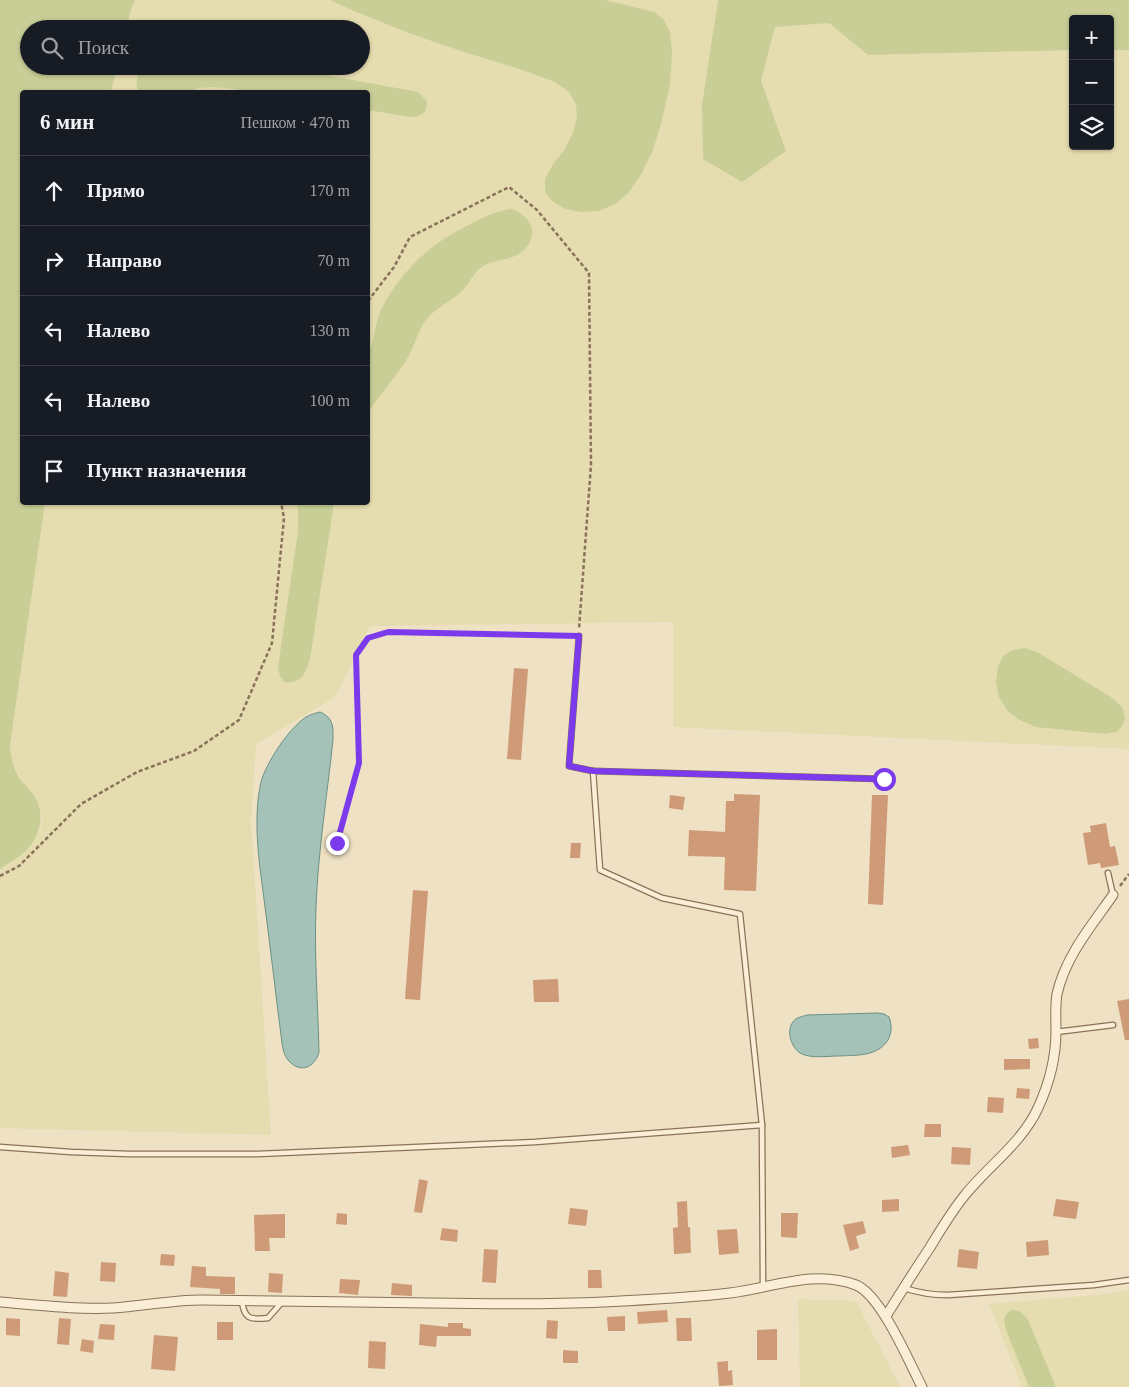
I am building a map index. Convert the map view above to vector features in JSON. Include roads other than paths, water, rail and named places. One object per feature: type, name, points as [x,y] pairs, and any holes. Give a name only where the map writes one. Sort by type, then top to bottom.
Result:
[{"type":"street","points":[[886,1316],[964,1196],[1011,1146],[1027,1127],[1037,1110],[1045,1091],[1055,1052],[1058,993],[1064,973],[1074,952],[1113,895]]},
{"type":"street","points":[[0,1302],[76,1308],[111,1308],[189,1300],[508,1304],[599,1302],[740,1292],[805,1279],[824,1278],[859,1286],[874,1299],[886,1316],[922,1387]]},
{"type":"lane","points":[[579,636],[569,766],[593,771],[884,779]]},
{"type":"lane","points":[[593,771],[600,870],[662,898],[740,914],[762,1125],[763,1287]]},
{"type":"lane","points":[[1108,873],[1113,895]]},
{"type":"lane","points":[[1056,1032],[1113,1025]]},
{"type":"lane","points":[[0,1147],[129,1154],[258,1154],[535,1142],[762,1125]]},
{"type":"lane","points":[[904,1288],[924,1294],[948,1294],[1094,1285],[1129,1280]]},
{"type":"lane","points":[[242,1301],[243,1311],[246,1316],[256,1320],[268,1318],[283,1301]]},
{"type":"water","points":[[320,712],[325,714],[330,720],[333,727],[333,740],[316,907],[319,1052],[311,1065],[303,1068],[289,1061],[282,1045],[259,860],[257,813],[261,782],[273,756],[299,722],[306,717]]},
{"type":"water","points":[[877,1013],[889,1017],[891,1031],[888,1040],[883,1046],[866,1054],[809,1056],[800,1053],[790,1039],[790,1030],[794,1020],[807,1015]]}]
